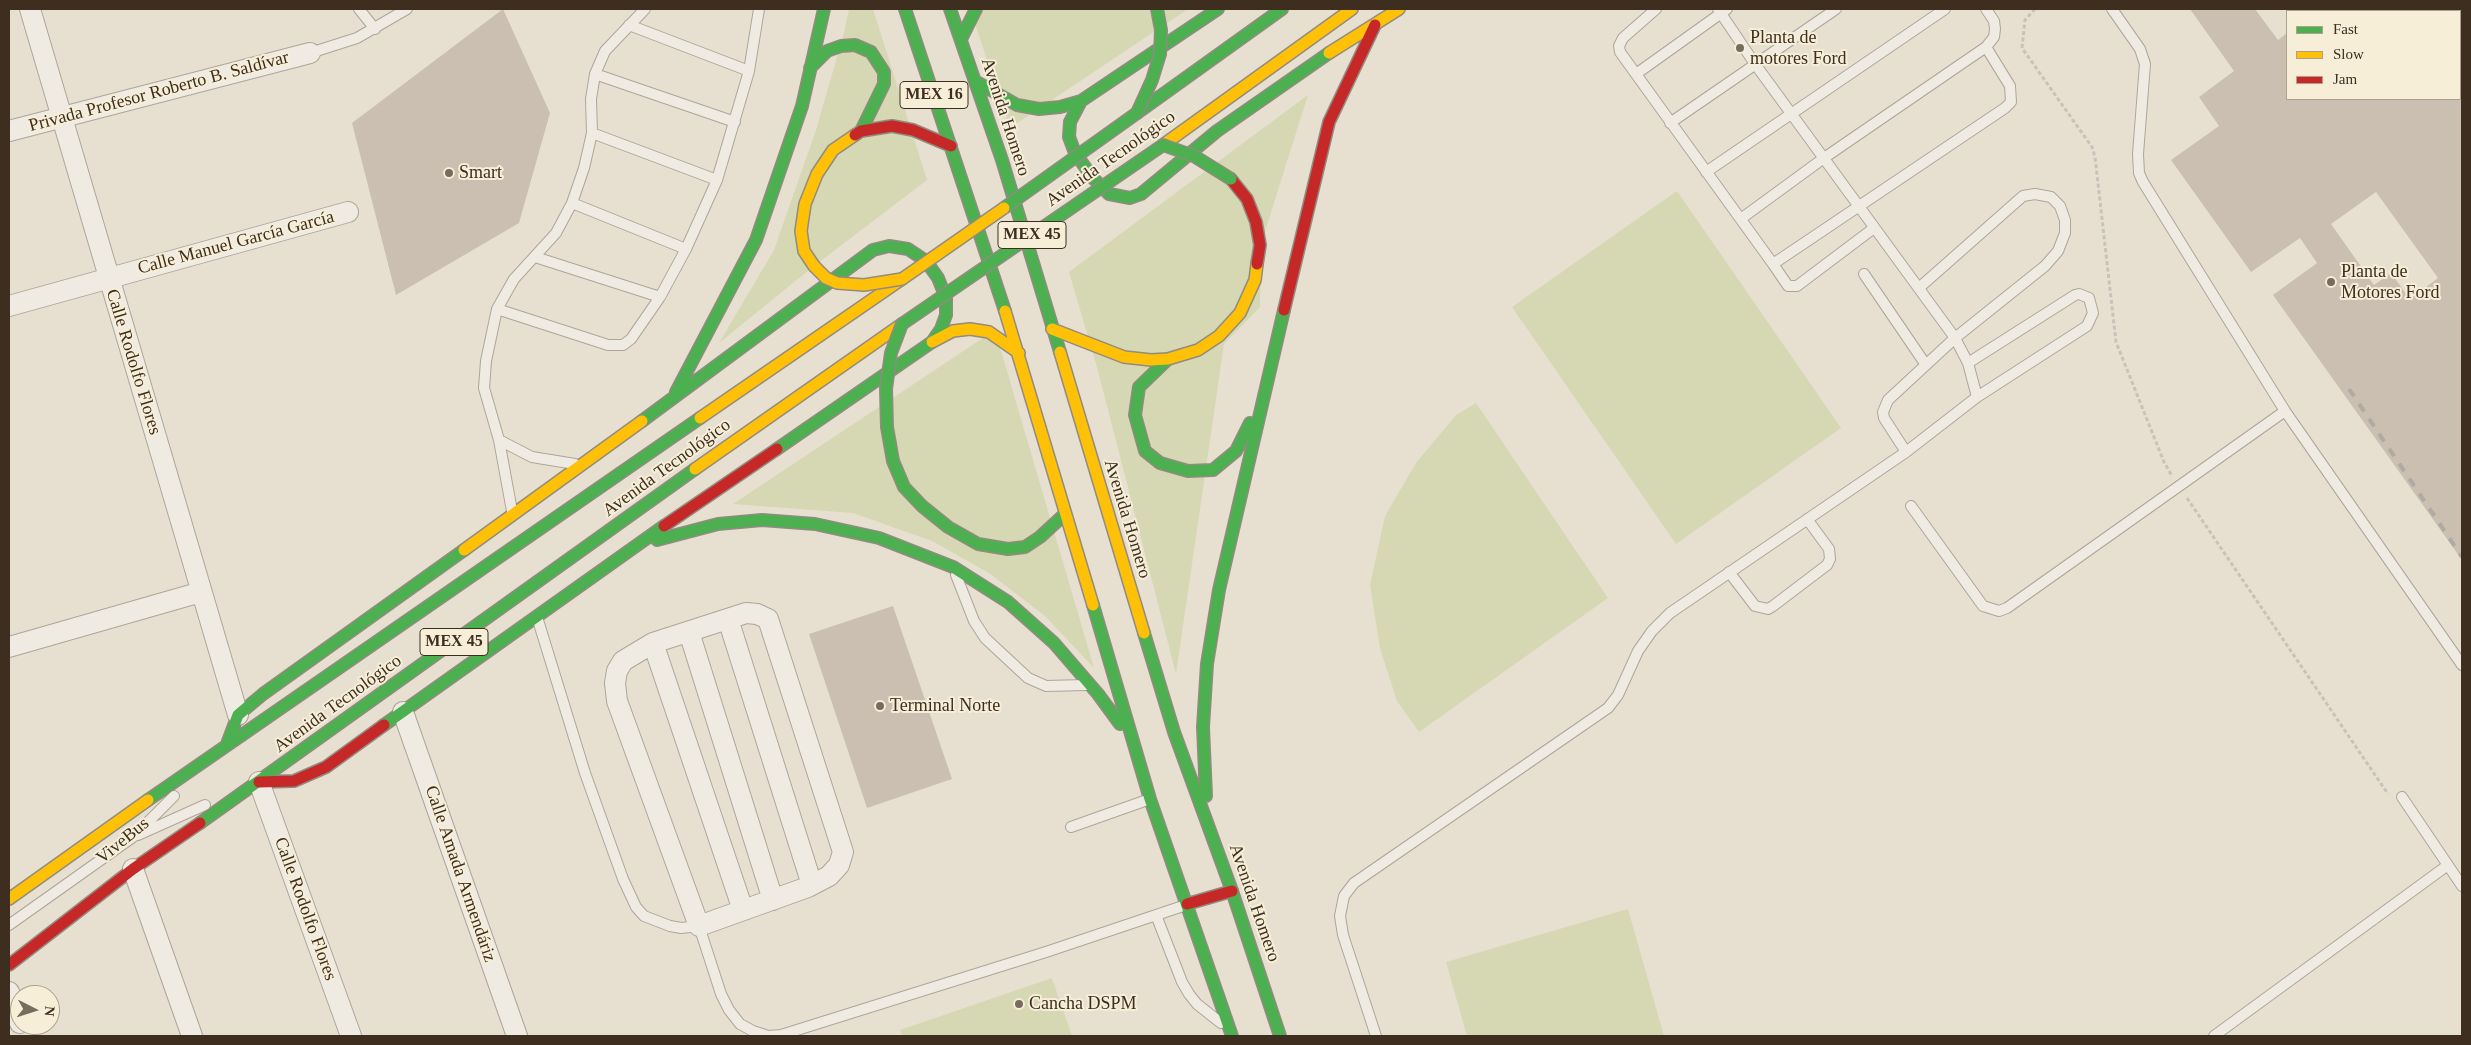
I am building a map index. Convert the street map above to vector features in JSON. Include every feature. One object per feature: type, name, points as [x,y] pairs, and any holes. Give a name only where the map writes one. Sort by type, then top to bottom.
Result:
[{"type":"main road","points":[[670,401],[721,310],[756,240],[802,106],[824,9]]},
{"type":"main road","name":"MEX 16","points":[[906,9],[1019,354]]},
{"type":"main road","name":"Avenida Homero","points":[[950,9],[1002,160],[1148,652],[1174,732],[1232,891],[1280,1036]]},
{"type":"main road","points":[[961,39],[976,9]]},
{"type":"main road","points":[[1137,113],[1155,71],[1160,54],[1161,30],[1157,9]]},
{"type":"main road","points":[[975,81],[1017,106],[1039,109],[1060,107],[1080,100],[1218,9]]},
{"type":"main road","name":"Avenida Tecnológico","points":[[9,899],[226,744],[902,279],[1282,9]]},
{"type":"main road","name":"Avenida Tecnológico","points":[[9,964],[133,869],[259,782],[809,387],[1163,145],[1352,9]]},
{"type":"main road","points":[[1080,100],[1070,122],[1069,137],[1075,153],[1093,178],[1110,194],[1130,198],[1141,194],[1217,131],[1301,71],[1399,9]]},
{"type":"main road","points":[[1208,822],[1203,727],[1208,664],[1220,590],[1318,161],[1329,122],[1374,25]]},
{"type":"main road","points":[[810,68],[827,51],[841,46],[855,46],[871,52],[884,72],[884,84],[861,131]]},
{"type":"main road","points":[[902,279],[850,286],[826,278],[814,266],[804,251],[802,231],[805,204],[817,174],[834,150],[861,131],[892,126],[913,130],[951,146]]},
{"type":"main road","points":[[1052,329],[1124,357],[1151,360],[1168,359],[1198,350],[1219,336],[1240,313],[1255,280],[1260,245],[1256,222],[1247,200],[1231,179],[1216,168],[1194,156],[1163,145]]},
{"type":"main road","points":[[226,744],[238,715],[263,694],[670,401],[874,250],[889,246],[908,249],[926,261],[938,278],[946,298],[946,315],[941,329],[932,342]]},
{"type":"main road","points":[[902,324],[891,353],[886,389],[886,427],[893,461],[904,487],[922,506],[948,527],[978,544],[1008,549],[1025,547],[1040,537],[1065,514]]},
{"type":"main road","points":[[259,782],[294,780],[318,772],[536,615],[932,342],[954,332],[970,329],[988,332],[1019,354],[1150,799],[1231,1033]]},
{"type":"main road","points":[[1168,359],[1139,387],[1135,415],[1145,451],[1160,464],[1188,472],[1213,470],[1236,451],[1254,416],[1270,369]]},
{"type":"main road","points":[[634,547],[718,524],[762,520],[815,524],[879,538],[953,568],[1008,602],[1054,643],[1091,685],[1132,740]]},
{"type":"main road","points":[[1187,904],[1232,891]]},
{"type":"street","name":"Calle Rodolfo Flores","points":[[30,9],[238,715]]},
{"type":"street","name":"Privada Profesor Roberto B. Saldívar","points":[[9,131],[60,116],[310,52]]},
{"type":"street","name":"Calle Manuel García García","points":[[9,306],[348,212]]},
{"type":"street","points":[[9,647],[201,592]]},
{"type":"street","points":[[746,613],[757,614],[768,619],[843,852],[839,865],[829,876],[812,885],[699,926],[617,701],[615,682],[617,671],[623,661],[653,643],[746,613]]},
{"type":"street","points":[[728,619],[812,885]]},
{"type":"street","points":[[689,632],[773,900]]},
{"type":"street","points":[[653,643],[743,910]]},
{"type":"street","name":"Calle Amada Armendáriz","points":[[403,712],[517,1036]]},
{"type":"street","name":"Calle Rodolfo Flores","points":[[259,782],[351,1036]]},
{"type":"street","points":[[133,869],[192,1036]]},
{"type":"lane","points":[[360,9],[375,29]]},
{"type":"lane","points":[[310,52],[340,45],[375,29],[407,9]]},
{"type":"lane","points":[[512,514],[499,440],[484,388],[486,361],[497,309],[514,279],[556,233],[572,203],[584,168],[592,133],[591,99],[594,74],[605,51],[645,9]]},
{"type":"lane","points":[[497,309],[608,345],[623,345],[631,339],[660,296],[686,249],[717,180],[749,71],[759,9]]},
{"type":"lane","points":[[1656,9],[1620,42],[1620,52],[1706,172],[1742,218],[1788,286],[1797,286],[1874,228]]},
{"type":"lane","points":[[1670,123],[1836,9]]},
{"type":"lane","points":[[1706,172],[1791,112],[1945,9]]},
{"type":"lane","points":[[1742,218],[1824,158],[1986,47],[1994,37],[1995,29],[1994,21],[1986,9]]},
{"type":"lane","points":[[2112,9],[2140,50],[2146,64],[2138,154],[2139,174],[2143,182],[2285,411],[2462,665]]},
{"type":"lane","points":[[1636,74],[1722,10],[1755,64],[1858,207],[1920,287],[1955,338],[1968,364],[1977,397]]},
{"type":"lane","points":[[629,25],[749,71]]},
{"type":"lane","points":[[1774,264],[2006,108],[2011,102],[2010,86],[1986,47]]},
{"type":"lane","points":[[594,74],[735,122]]},
{"type":"lane","points":[[592,133],[717,180]]},
{"type":"lane","points":[[1906,452],[1884,418],[1884,407],[1888,400],[1955,338],[2045,266],[2058,251],[2065,233],[2065,220],[2060,206],[2051,197],[2035,194],[2024,196],[1920,287]]},
{"type":"lane","points":[[572,203],[686,249]]},
{"type":"lane","points":[[535,257],[660,296]]},
{"type":"lane","points":[[1864,274],[1926,365]]},
{"type":"lane","points":[[1376,1036],[1342,936],[1340,916],[1344,896],[1354,883],[1608,708],[1618,695],[1638,651],[1652,631],[1670,613],[1906,452],[1977,397],[2087,326],[2093,313],[2089,298],[2079,294],[2075,295],[1968,364]]},
{"type":"lane","points":[[1910,506],[1983,606],[1999,611],[2015,602],[2285,411]]},
{"type":"lane","points":[[499,440],[532,457],[581,464]]},
{"type":"lane","points":[[1729,572],[1755,606],[1768,609],[1773,606],[1827,565],[1830,559],[1829,549],[1807,519]]},
{"type":"lane","points":[[953,568],[967,606],[982,633],[1028,678],[1046,686],[1091,685]]},
{"type":"lane","points":[[536,615],[585,773],[623,879],[636,907],[644,916],[670,926],[681,928],[699,926],[721,994],[729,1010],[740,1024],[768,1036],[781,1035],[1046,952],[1187,904]]},
{"type":"lane","name":"ViveBus","points":[[9,925],[133,837],[226,744]]},
{"type":"lane","points":[[133,837],[259,782]]},
{"type":"lane","points":[[2402,797],[2462,886]]},
{"type":"lane","points":[[1071,827],[1150,799]]},
{"type":"lane","points":[[2214,1036],[2448,865]]},
{"type":"lane","points":[[1156,914],[1182,982],[1189,994],[1197,1004],[1231,1033]]},
{"type":"green space","points":[[849,9],[873,9],[927,180],[814,266],[719,343],[774,250],[816,130]]},
{"type":"green space","points":[[970,9],[1188,9],[1010,128]]},
{"type":"green space","points":[[1308,95],[1261,244],[1260,307],[1224,344],[1176,674],[1097,367],[1069,272]]},
{"type":"green space","points":[[1677,191],[1841,428],[1676,544],[1512,307]]},
{"type":"green space","points":[[995,330],[1094,668],[1045,616],[989,573],[932,541],[853,513],[733,504]]},
{"type":"green space","points":[[1476,403],[1608,598],[1419,732],[1397,701],[1380,648],[1370,585],[1385,516],[1416,463],[1456,415]]},
{"type":"green space","points":[[1628,909],[1664,1036],[1467,1036],[1446,962]]},
{"type":"green space","name":"Cancha DSPM","points":[[1052,978],[1072,1036],[902,1036],[900,1030]]},
{"type":"building","name":"Smart","points":[[503,9],[550,113],[519,223],[396,295],[352,123]]},
{"type":"building","name":"Planta de Motores Ford","points":[[2190,9],[2255,9],[2278,40],[2286,34],[2286,100],[2462,99],[2462,560],[2273,295],[2317,263],[2300,238],[2251,272],[2171,160],[2219,126],[2199,97],[2234,71]],"holes":[[[2376,192],[2438,278],[2410,299],[2391,273],[2374,285],[2331,224]]]},
{"type":"building","name":"Terminal Norte","points":[[893,606],[952,779],[867,808],[809,634]]},
{"type":"railway","points":[[2349,389],[2462,557]]},
{"type":"traffic: fast","points":[[676,392],[756,240],[802,106],[824,9]]},
{"type":"traffic: fast","points":[[905,9],[1005,311]]},
{"type":"traffic: fast","points":[[950,9],[1002,160],[1060,352]]},
{"type":"traffic: fast","points":[[961,39],[976,9]]},
{"type":"traffic: fast","points":[[1157,9],[1161,30]]},
{"type":"traffic: fast","points":[[1218,9],[1081,101],[1070,122],[1069,137],[1075,153],[1093,178],[1109,194],[1130,198],[1141,194],[1217,131],[1329,53]]},
{"type":"traffic: fast","points":[[1137,113],[1282,9]]},
{"type":"traffic: fast","points":[[1004,208],[1137,113],[1152,80],[1160,54],[1161,30]]},
{"type":"traffic: fast","points":[[810,68],[827,51],[841,46],[855,45],[871,52],[884,72],[884,84],[861,131]]},
{"type":"traffic: fast","points":[[975,81],[1017,105],[1039,109],[1060,107],[1081,101]]},
{"type":"traffic: fast","points":[[886,389],[891,353],[902,324],[1163,145],[1194,156],[1231,179]]},
{"type":"traffic: fast","points":[[642,421],[873,250],[889,246],[908,249],[926,261],[938,278],[946,298],[946,315],[941,329],[932,342],[777,449]]},
{"type":"traffic: fast","points":[[1206,796],[1203,727],[1207,664],[1219,590],[1284,310]]},
{"type":"traffic: fast","points":[[1168,359],[1139,387],[1135,415],[1145,451],[1160,463],[1188,471],[1213,470],[1236,451],[1250,423]]},
{"type":"traffic: fast","points":[[886,389],[887,427],[893,461],[904,487],[922,506],[948,527],[978,544],[1008,549],[1025,547],[1040,537],[1065,514]]},
{"type":"traffic: fast","points":[[148,800],[700,418]]},
{"type":"traffic: fast","points":[[200,823],[695,469]]},
{"type":"traffic: fast","points":[[657,540],[718,524],[762,520],[815,524],[879,538],[953,567],[1008,602],[1054,643],[1098,694],[1120,724]]},
{"type":"traffic: fast","points":[[384,725],[664,526]]},
{"type":"traffic: fast","points":[[227,744],[238,715],[263,694],[464,550]]},
{"type":"traffic: fast","points":[[1093,605],[1150,799],[1232,1036]]},
{"type":"traffic: fast","points":[[1144,633],[1174,732],[1232,891],[1280,1036]]},
{"type":"traffic: slow","points":[[1163,145],[1352,9]]},
{"type":"traffic: slow","points":[[1329,53],[1399,9]]},
{"type":"traffic: slow","points":[[814,266],[804,251],[801,231],[805,204],[817,174],[833,150],[855,135]]},
{"type":"traffic: slow","points":[[814,266],[826,278],[837,283],[864,285],[902,279],[1004,208]]},
{"type":"traffic: slow","points":[[1052,329],[1124,357],[1151,360],[1168,359],[1198,350],[1219,336],[1240,313],[1255,280],[1257,264]]},
{"type":"traffic: slow","points":[[700,418],[902,279]]},
{"type":"traffic: slow","points":[[1005,311],[1093,605]]},
{"type":"traffic: slow","points":[[695,469],[902,324]]},
{"type":"traffic: slow","points":[[932,342],[953,331],[970,329],[989,332],[1019,353]]},
{"type":"traffic: slow","points":[[1060,352],[1144,633]]},
{"type":"traffic: slow","points":[[464,550],[642,421]]},
{"type":"traffic: slow","points":[[9,899],[148,800]]},
{"type":"traffic: jam","points":[[1284,310],[1329,122],[1375,25]]},
{"type":"traffic: jam","points":[[855,135],[861,131],[892,126],[913,130],[951,146]]},
{"type":"traffic: jam","points":[[1231,179],[1247,199],[1256,222],[1260,245],[1257,264]]},
{"type":"traffic: jam","points":[[664,526],[777,449]]},
{"type":"traffic: jam","points":[[259,782],[294,781],[326,767],[384,725]]},
{"type":"traffic: jam","points":[[9,965],[133,869],[200,823]]},
{"type":"traffic: jam","points":[[1187,904],[1232,891]]},
{"type":"place","name":"Planta de motores Ford","points":[[1740,48]]},
{"type":"place","name":"Smart","points":[[449,173]]},
{"type":"place","name":"Planta de Motores Ford","points":[[2331,282]]},
{"type":"place","name":"Terminal Norte","points":[[880,706]]},
{"type":"place","name":"Cancha DSPM","points":[[1019,1004]]}]
